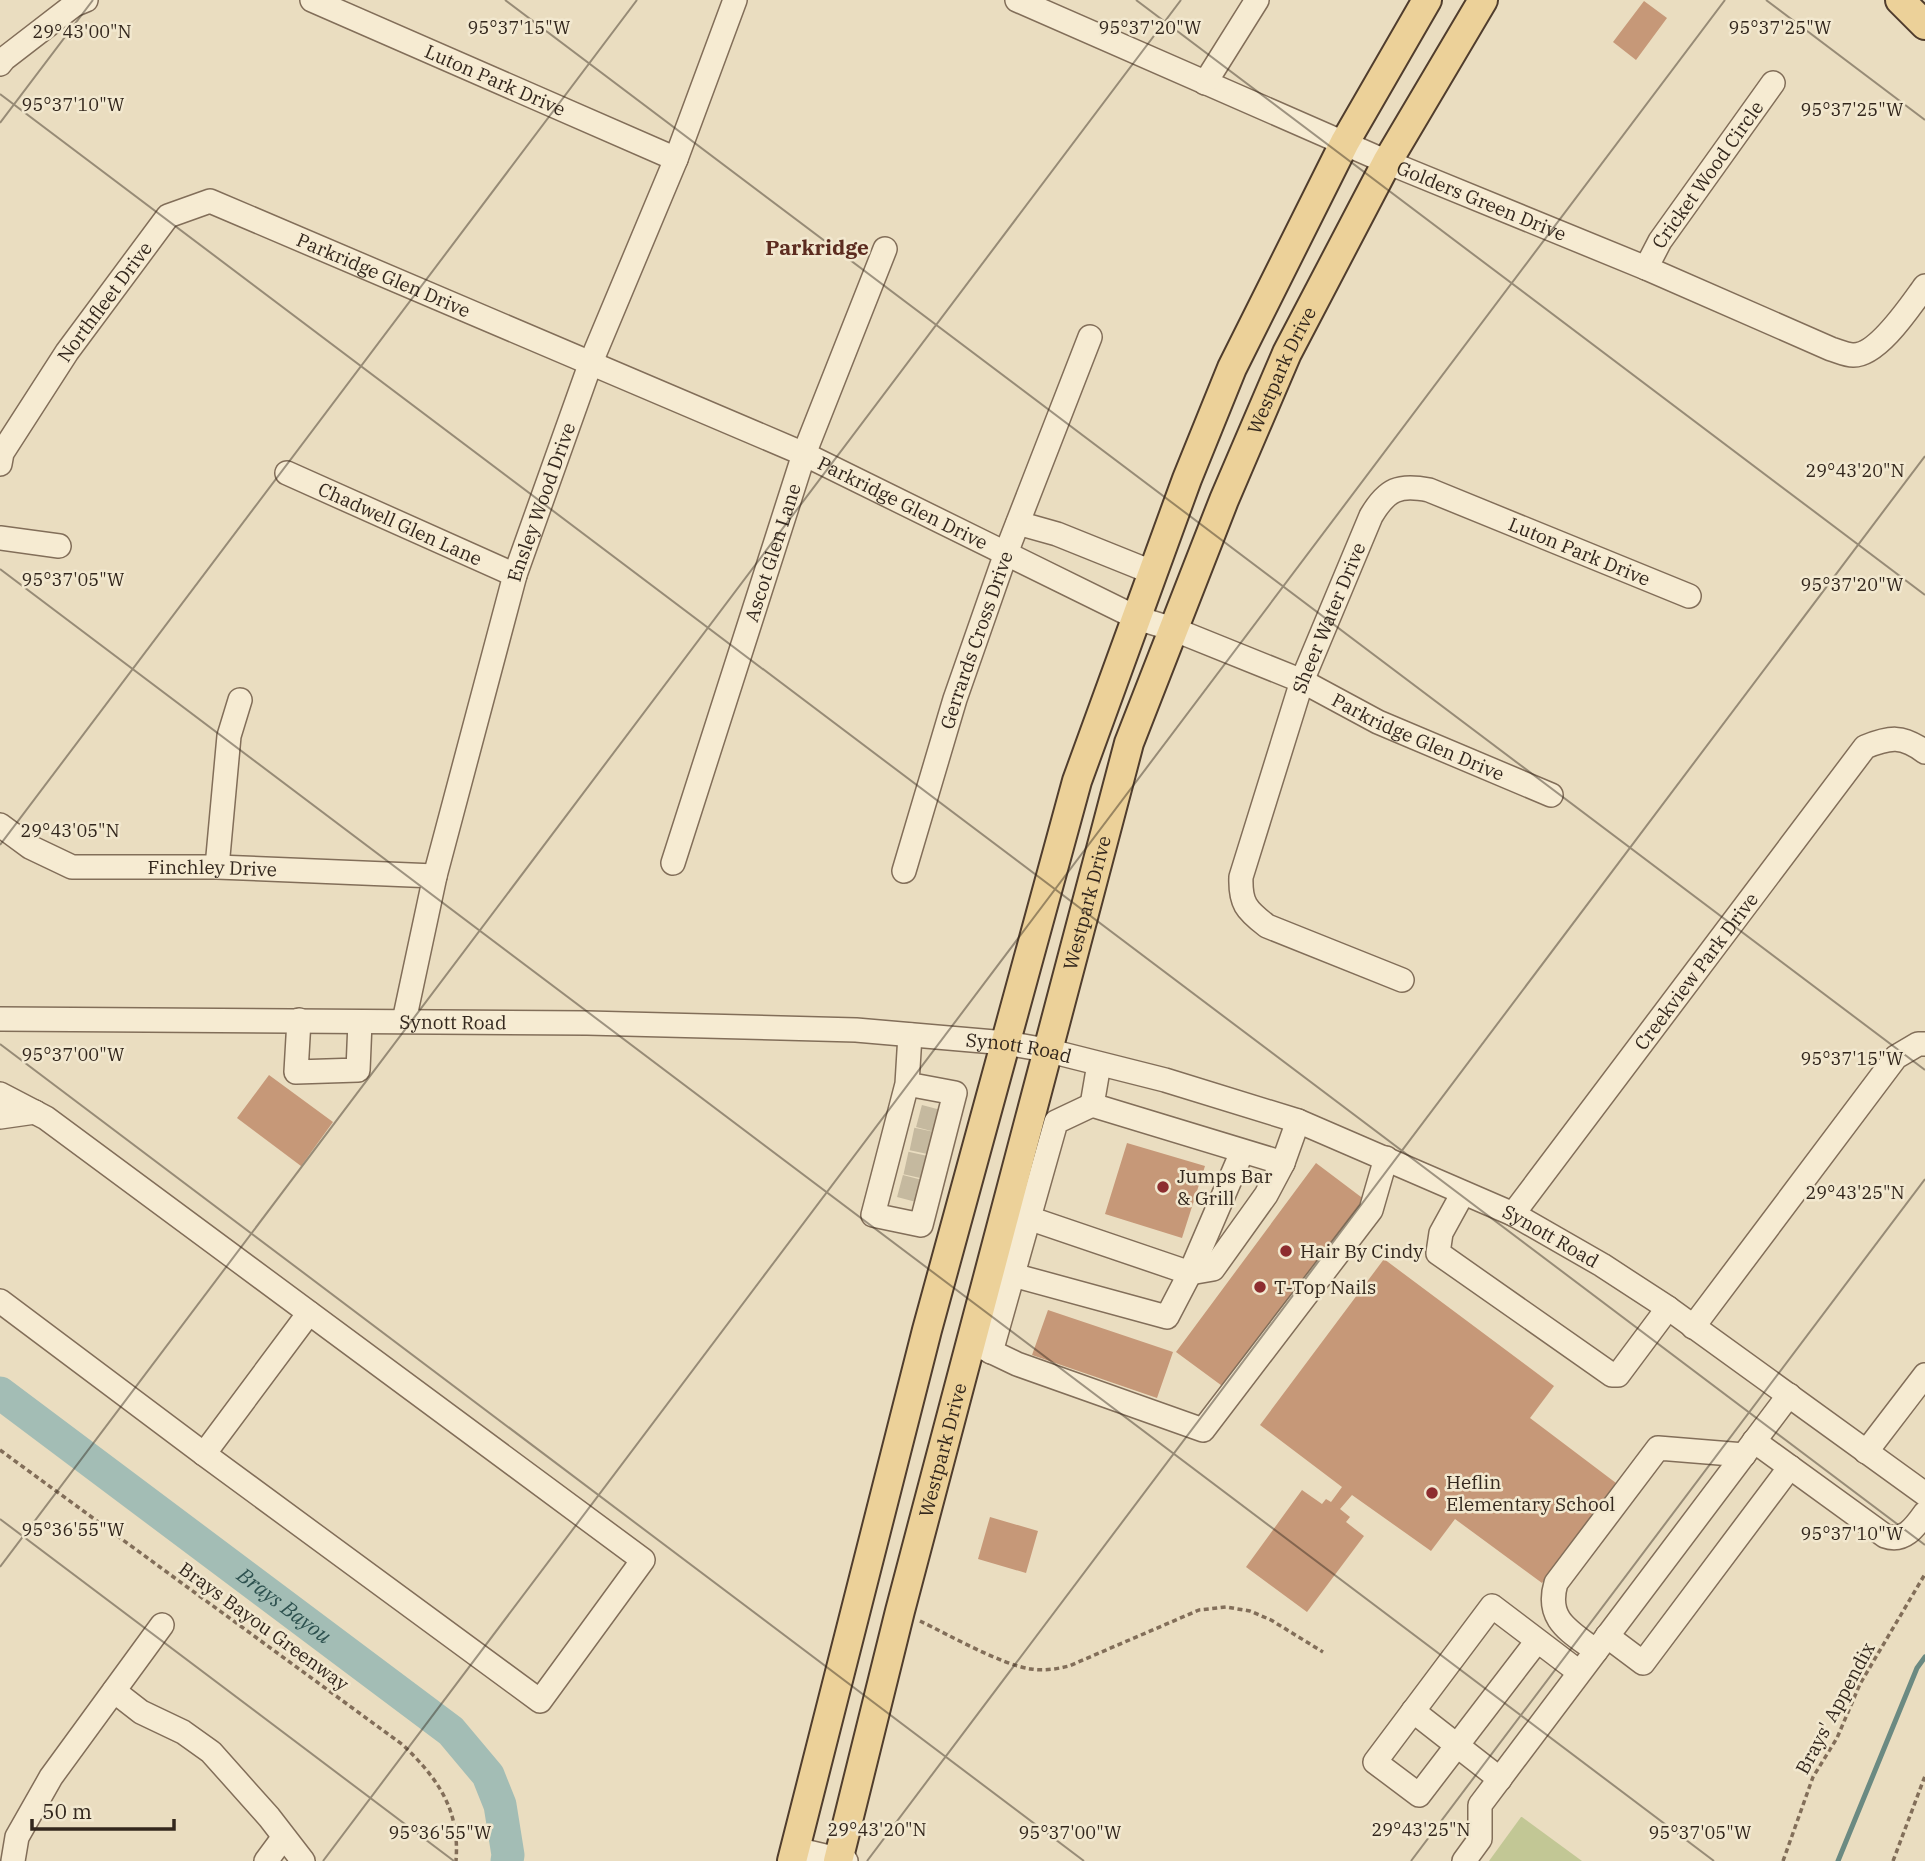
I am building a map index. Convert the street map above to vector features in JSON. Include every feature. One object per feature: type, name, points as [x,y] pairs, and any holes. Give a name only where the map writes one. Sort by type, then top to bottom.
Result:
[{"type":"main road","points":[[794,1855],[927,1330],[1077,782],[1187,480],[1232,368],[1345,142],[1427,0]]},
{"type":"main road","name":"Westpark Drive","points":[[841,1860],[900,1611],[981,1347],[1017,1214],[1046,1050],[1129,743],[1224,500],[1287,353],[1387,162],[1483,0]]},
{"type":"main road","points":[[1900,0],[1925,25]]},
{"type":"main road","points":[[927,1330],[981,1347]]},
{"type":"street","points":[[0,64],[74,5],[86,0]]},
{"type":"street","name":"Luton Park Drive","points":[[312,0],[676,159]]},
{"type":"street","name":"Ensley Wood Drive","points":[[404,1021],[435,876],[515,575],[591,362],[676,159],[735,0]]},
{"type":"street","name":"Golders Green Drive","points":[[1017,0],[1387,162],[1646,268],[1831,349],[1854,355],[1871,348],[1887,334],[1925,286]]},
{"type":"street","points":[[1205,83],[1257,0]]},
{"type":"street","name":"Cricket Wood Circle","points":[[1646,268],[1660,241],[1773,83]]},
{"type":"street","name":"Northfleet Drive","points":[[0,464],[2,453],[67,352],[168,216],[210,201],[250,218]]},
{"type":"street","name":"Parkridge Glen Drive","points":[[250,218],[803,454],[1137,618],[1174,629],[1302,681],[1378,722],[1551,795]]},
{"type":"street","name":"Ascot Glen Lane","points":[[673,863],[803,454],[885,249]]},
{"type":"street","name":"Gerrards Cross Drive","points":[[904,871],[955,699],[1006,554],[1090,337]]},
{"type":"street","name":"Chadwell Glen Lane","points":[[287,473],[515,575]]},
{"type":"street","name":"Sheer Water Drive","points":[[1402,980],[1267,926],[1252,915],[1241,897],[1241,877],[1302,681],[1371,516],[1381,500],[1395,490],[1410,486],[1468,508]]},
{"type":"street","name":"Luton Park Drive","points":[[1468,508],[1689,596]]},
{"type":"street","points":[[1018,523],[1067,538],[1154,573]]},
{"type":"street","points":[[0,537],[59,546]]},
{"type":"street","points":[[217,867],[229,736],[240,700]]},
{"type":"street","name":"Creekview Park Drive","points":[[1513,1214],[1865,747],[1888,738],[1914,744],[1925,752]]},
{"type":"street","name":"Finchley Drive","points":[[0,825],[30,847],[72,867],[217,867],[435,876]]},
{"type":"street","name":"Synott Road","points":[[0,1019],[299,1020],[360,1023],[404,1021],[856,1030],[1006,1043],[1046,1050],[1165,1080],[1298,1121],[1513,1214],[1602,1265],[1668,1308],[1925,1494]]},
{"type":"street","points":[[299,1020],[296,1072],[358,1070],[360,1023]]},
{"type":"street","points":[[907,1084],[955,1093],[926,1118],[917,1153],[908,1188],[873,1215],[922,1225],[923,1218],[908,1188],[917,1153],[926,1118],[907,1084],[910,1035]]},
{"type":"street","points":[[1693,1327],[1896,1057],[1918,1044],[1925,1044]]},
{"type":"street","points":[[1092,1105],[1099,1064]]},
{"type":"street","points":[[0,1094],[35,1112],[643,1560],[540,1701],[0,1301]]},
{"type":"street","points":[[1283,1163],[1092,1105],[1056,1122],[1017,1214],[1013,1275],[981,1347],[1017,1364],[1203,1430],[1371,1210],[1386,1158]]},
{"type":"street","points":[[0,1117],[35,1112]]},
{"type":"street","points":[[1017,1214],[1191,1273],[1213,1269],[1266,1195],[1283,1163],[1298,1121]]},
{"type":"street","points":[[1013,1275],[1167,1317],[1191,1273],[1242,1152]]},
{"type":"street","points":[[1464,1193],[1441,1233],[1438,1253],[1612,1376],[1618,1375],[1668,1308]]},
{"type":"street","points":[[923,1218],[956,1225]]},
{"type":"street","points":[[204,1454],[309,1313]]},
{"type":"street","points":[[1866,1452],[1925,1375]]},
{"type":"street","points":[[1464,1861],[1480,1839],[1480,1805],[1789,1395]]},
{"type":"street","points":[[1790,1467],[1643,1663],[1565,1627],[1554,1612],[1551,1598],[1556,1583],[1658,1448],[1749,1448],[1790,1467],[1885,1536],[1894,1539],[1914,1527],[1925,1513]]},
{"type":"street","points":[[1536,1641],[1419,1796],[1375,1762],[1492,1606],[1580,1672]]},
{"type":"street","points":[[13,1861],[17,1837],[51,1777],[162,1625]]},
{"type":"street","points":[[114,1691],[141,1712],[183,1732],[211,1752],[269,1817],[303,1861]]},
{"type":"street","points":[[1413,1711],[1500,1779]]},
{"type":"street","points":[[266,1861],[283,1838]]},
{"type":"street","points":[[794,1855],[841,1860]]},
{"type":"path","name":"Brays Bayou Greenway","points":[[0,1450],[403,1745],[422,1763],[449,1802],[455,1825],[456,1861]]},
{"type":"path","name":"Brays' Appendix","points":[[1783,1861],[1812,1777],[1837,1738],[1860,1684],[1925,1574]]},
{"type":"path","points":[[900,1611],[1010,1663],[1031,1669],[1053,1670],[1069,1666],[1199,1609],[1226,1607],[1250,1611],[1271,1620],[1323,1652]]},
{"type":"path","points":[[1893,1861],[1925,1776]]},
{"type":"green space","points":[[1522,1817],[1582,1861],[1489,1861]]},
{"type":"building","points":[[1644,1],[1667,18],[1636,60],[1613,42]]},
{"type":"building","points":[[269,1075],[333,1122],[301,1166],[237,1118]]},
{"type":"building","points":[[1127,1143],[1205,1166],[1182,1238],[1105,1214]]},
{"type":"building","points":[[1316,1163],[1369,1203],[1229,1391],[1176,1352]]},
{"type":"building","points":[[1384,1259],[1554,1386],[1530,1418],[1616,1483],[1542,1583],[1455,1519],[1431,1551],[1352,1495],[1340,1509],[1350,1517],[1346,1522],[1364,1536],[1307,1612],[1246,1567],[1302,1490],[1322,1504],[1326,1499],[1331,1502],[1342,1487],[1260,1425]]},
{"type":"building","points":[[1048,1310],[1173,1352],[1157,1398],[1032,1355]]},
{"type":"building","points":[[990,1517],[1038,1531],[1026,1573],[978,1559]]},
{"type":"waterway","name":"Brays Bayou","points":[[0,1393],[451,1731],[488,1775],[500,1805],[507,1861]]},
{"type":"waterway","points":[[1838,1861],[1917,1668],[1925,1657]]},
{"type":"tunnel","points":[[919,1116],[938,1121]]},
{"type":"tunnel","points":[[912,1139],[931,1143]]},
{"type":"tunnel","points":[[906,1163],[924,1167]]},
{"type":"tunnel","points":[[900,1186],[919,1191]]},
{"type":"place","name":"Jumps Bar & Grill","points":[[1163,1187]]},
{"type":"place","name":"Hair By Cindy","points":[[1286,1251]]},
{"type":"place","name":"T-Top Nails","points":[[1260,1287]]},
{"type":"place","name":"Heflin Elementary School","points":[[1432,1493]]},
{"type":"district","name":"Parkridge","points":[[817,248]]}]
